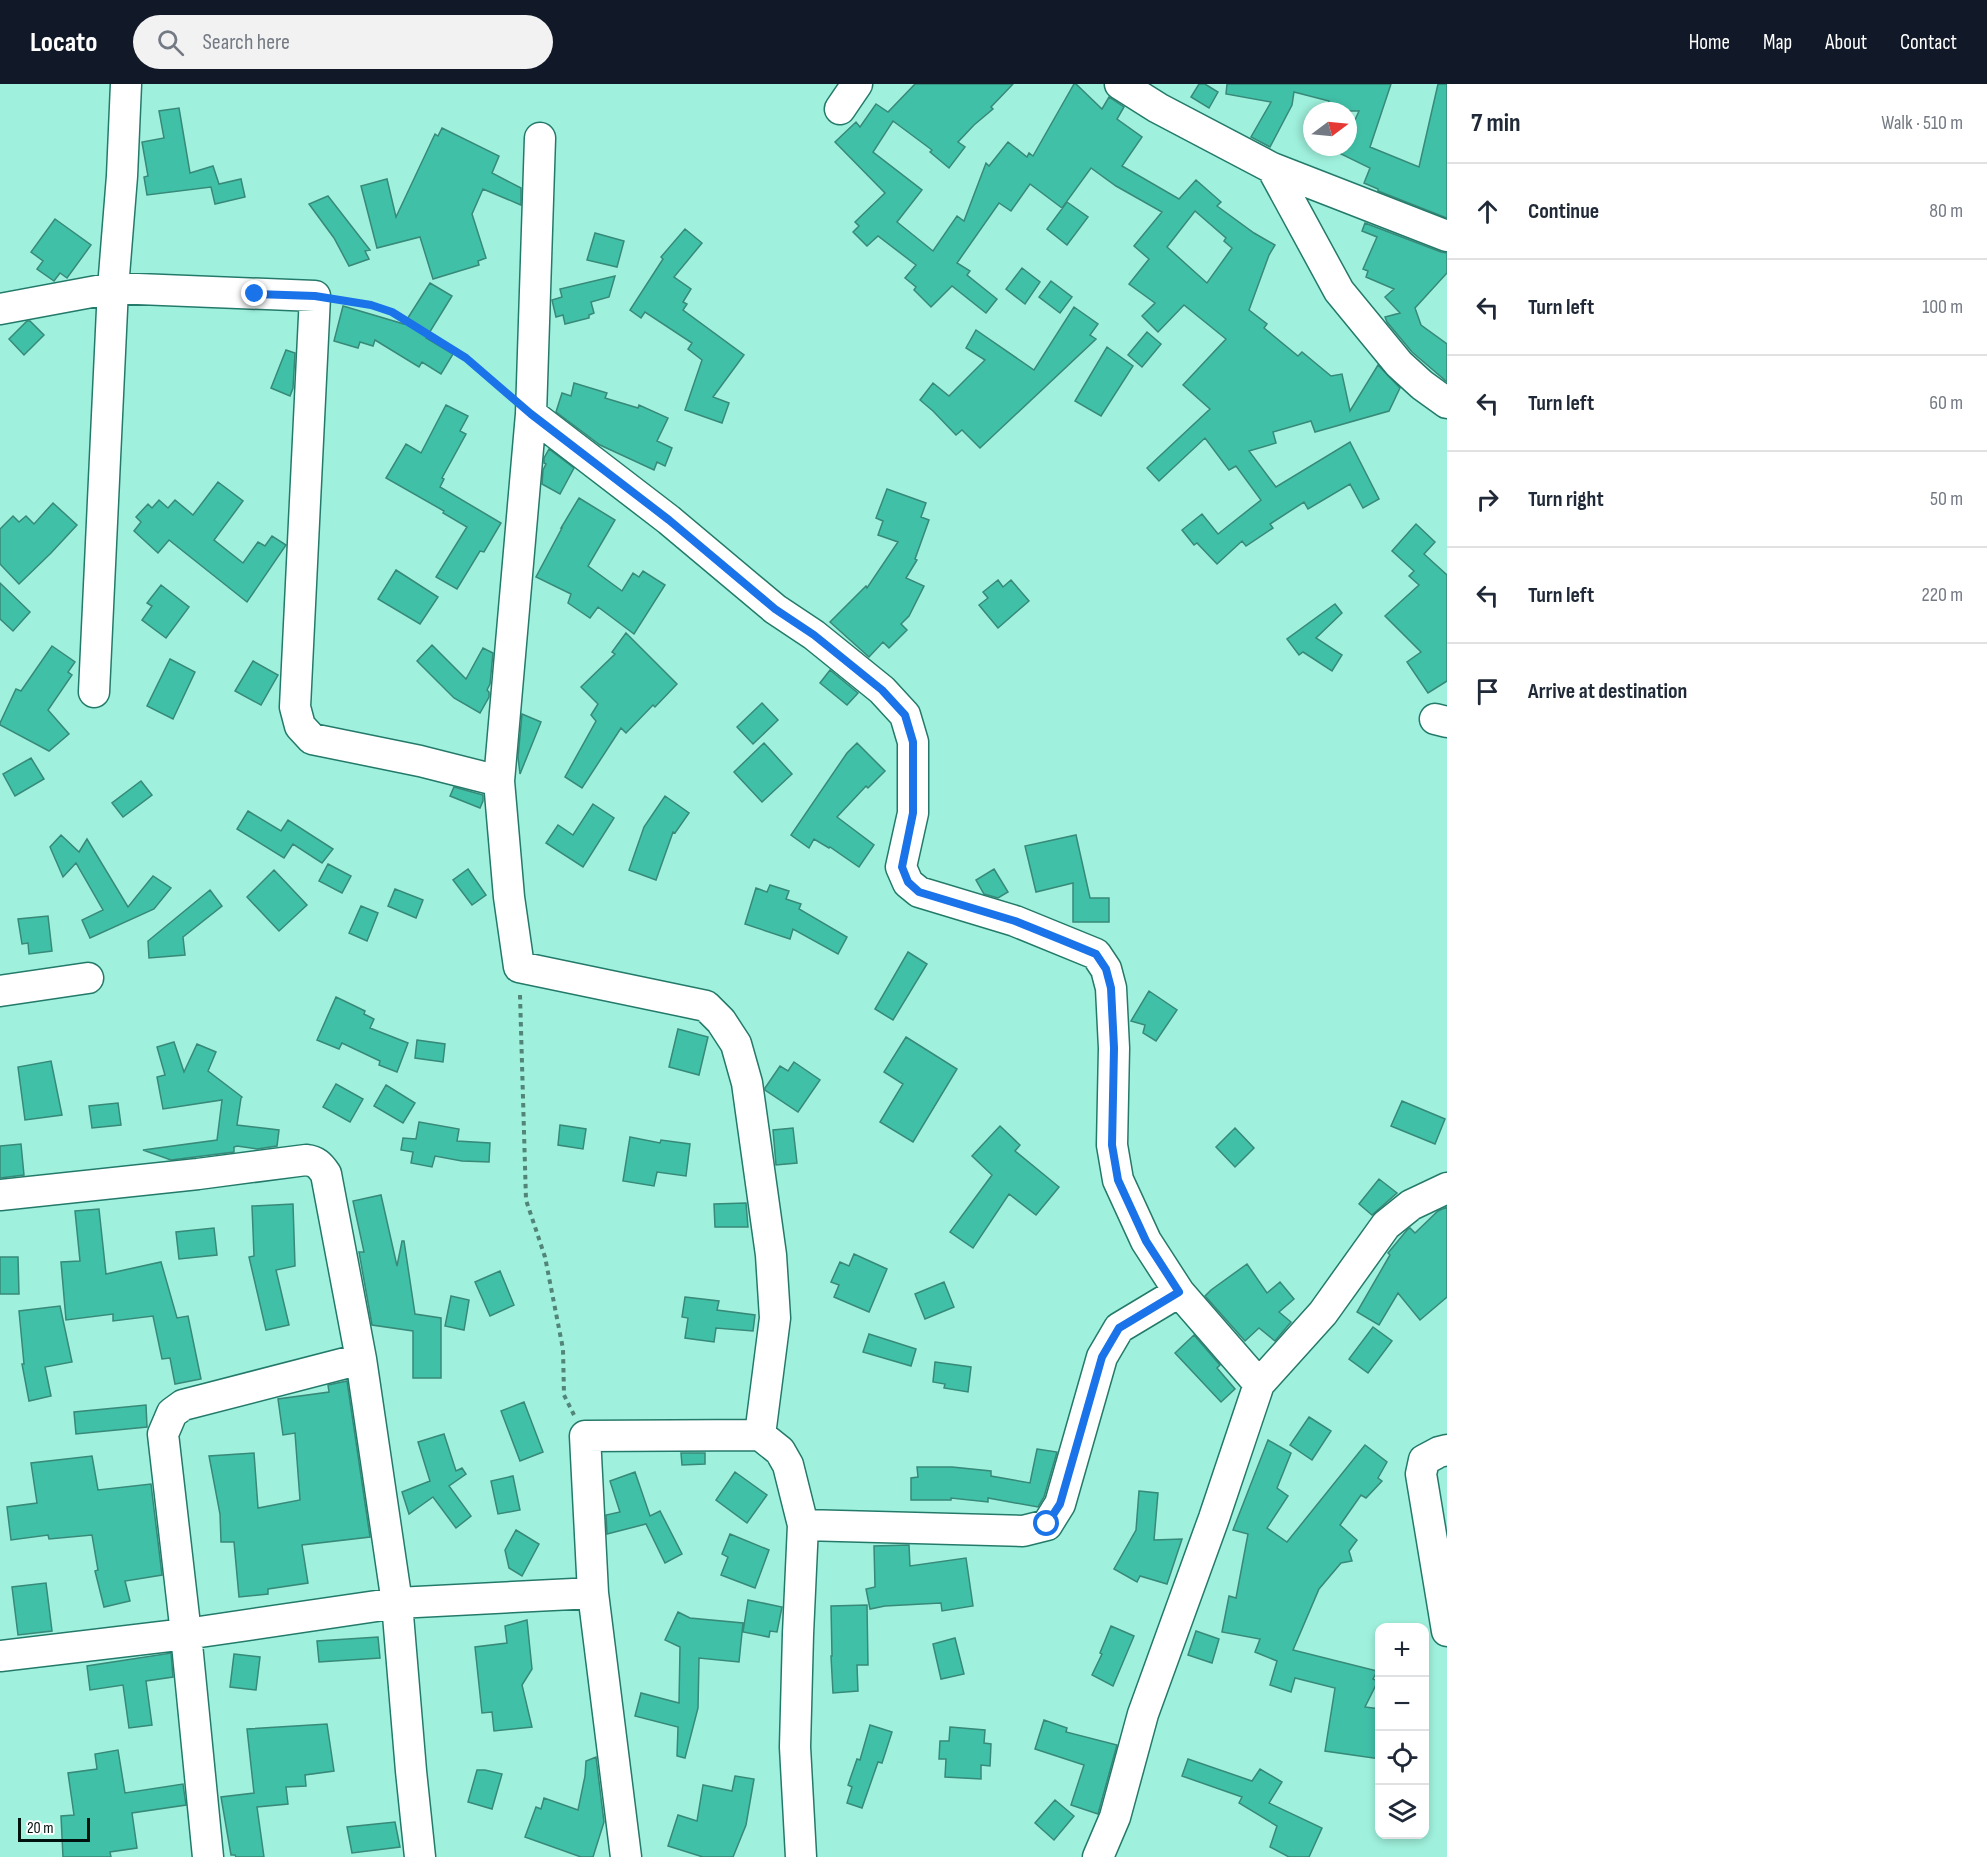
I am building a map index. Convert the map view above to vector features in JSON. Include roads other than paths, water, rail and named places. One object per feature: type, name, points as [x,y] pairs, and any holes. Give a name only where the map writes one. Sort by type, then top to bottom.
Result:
[{"type":"street","points":[[94,692],[113,288],[122,176],[126,84]]},
{"type":"street","points":[[840,109],[857,84]]},
{"type":"street","points":[[1120,84],[1158,108],[1272,168],[1447,236]]},
{"type":"street","points":[[540,138],[531,414],[499,781],[509,897],[519,967],[706,1006],[721,1021],[736,1044],[747,1083],[771,1255],[775,1318],[760,1435]]},
{"type":"street","points":[[1272,168],[1339,291],[1398,364],[1447,403]]},
{"type":"street","points":[[0,309],[113,288],[315,296],[295,707],[300,726],[312,739],[420,761],[499,781]]},
{"type":"street","points":[[531,414],[669,520],[775,609],[814,635],[882,690],[905,715],[913,742],[913,813],[902,867],[908,882],[919,892],[1015,921],[1096,954],[1106,969],[1111,988],[1114,1048],[1112,1145],[1118,1180],[1146,1241],[1179,1292],[1259,1384]]},
{"type":"street","points":[[0,991],[88,978]]},
{"type":"street","points":[[0,1195],[306,1160],[314,1161],[321,1166],[326,1174],[361,1359],[397,1603],[420,1857]]},
{"type":"street","points":[[1098,1857],[1115,1817],[1143,1714],[1214,1518],[1259,1384],[1323,1313],[1386,1225],[1411,1205],[1447,1188]]},
{"type":"street","points":[[803,1525],[1023,1531],[1047,1524],[1060,1504],[1102,1357],[1119,1328],[1179,1292]]},
{"type":"street","points":[[208,1857],[163,1434],[172,1413],[183,1405],[361,1359]]},
{"type":"street","points":[[626,1857],[593,1593],[585,1436],[760,1435],[780,1451],[788,1465],[803,1525],[795,1747],[801,1857]]},
{"type":"street","points":[[1447,1450],[1424,1460],[1421,1474],[1447,1631]]},
{"type":"street","points":[[0,1656],[186,1634],[397,1603],[593,1593]]}]
